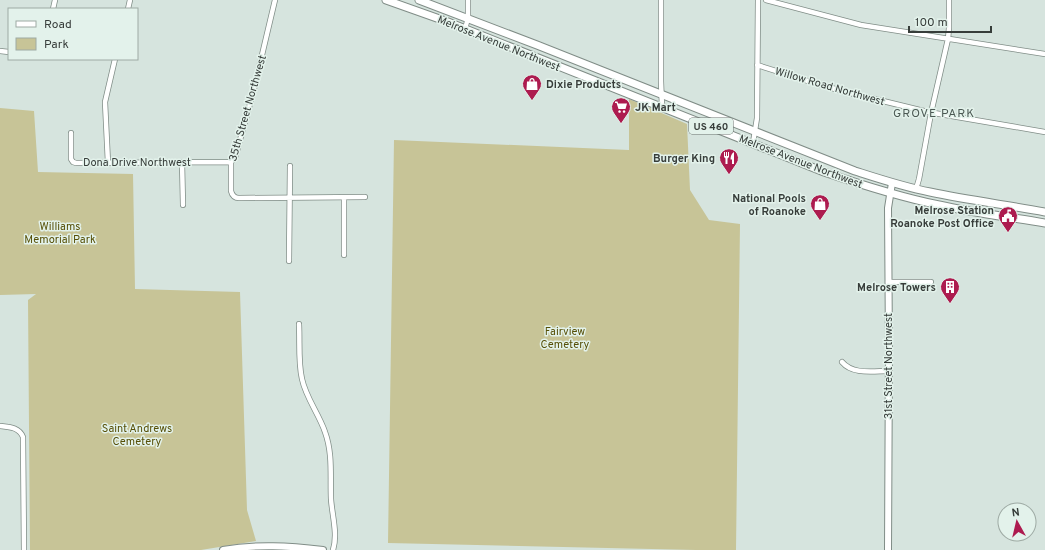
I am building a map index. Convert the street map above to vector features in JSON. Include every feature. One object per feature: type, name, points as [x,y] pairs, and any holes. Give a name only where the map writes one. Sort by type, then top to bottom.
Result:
[{"type":"main road","name":"Melrose Avenue Northwest","points":[[386,0],[465,29],[824,172],[890,193],[944,206],[1045,223]]},
{"type":"main road","name":"Melrose Avenue Northwest","points":[[419,0],[468,18],[832,163],[892,183],[916,189],[1045,212]]},
{"type":"street","name":"35th Street Northwest","points":[[275,0],[253,93],[235,158],[231,162],[231,191],[237,198],[290,198]]},
{"type":"street","points":[[465,29],[468,18],[468,0]]},
{"type":"street","points":[[661,0],[660,57],[662,107]]},
{"type":"street","points":[[753,143],[756,118],[758,0]]},
{"type":"street","points":[[766,0],[861,25],[1045,54]]},
{"type":"street","points":[[916,189],[948,39],[949,0]]},
{"type":"street","points":[[108,163],[105,102],[116,60]]},
{"type":"street","name":"Willow Road Northwest","points":[[757,65],[842,91],[931,113],[1045,132]]},
{"type":"street","name":"Dona Drive Northwest","points":[[71,133],[71,159],[76,163],[231,162]]},
{"type":"street","points":[[182,162],[183,205]]},
{"type":"street","points":[[290,166],[290,261]]},
{"type":"street","name":"31st Street Northwest","points":[[888,550],[888,208],[892,183]]},
{"type":"street","points":[[290,198],[365,197]]},
{"type":"street","points":[[344,198],[344,254]]},
{"type":"street","points":[[888,282],[931,282]]},
{"type":"street","points":[[299,324],[301,377],[308,397],[322,424],[329,445],[331,459],[331,498],[336,539],[333,550]]},
{"type":"street","points":[[842,362],[850,369],[859,371],[889,371]]},
{"type":"street","points":[[0,426],[11,427],[20,431],[23,437],[24,550]]},
{"type":"street","points":[[224,550],[270,546],[323,550]]},
{"type":"green space","name":"Fairview Cemetery","points":[[629,99],[687,124],[690,190],[709,220],[740,224],[736,550],[388,543],[394,140],[629,150]]},
{"type":"green space","name":"Saint Andrews Cemetery","points":[[0,108],[34,111],[38,172],[133,174],[135,289],[240,292],[247,510],[256,541],[201,550],[30,550],[28,300],[36,294],[0,295]]},
{"type":"place","name":"Dixie Products","points":[[532,101]]},
{"type":"place","name":"JK Mart","points":[[621,124]]},
{"type":"place","name":"Burger King","points":[[729,175]]},
{"type":"place","name":"National Pools of Roanoke","points":[[820,221]]},
{"type":"place","name":"Melrose Station Roanoke Post Office","points":[[1008,233]]},
{"type":"place","name":"Melrose Towers","points":[[950,304]]},
{"type":"district","name":"GROVE PARK","points":[[934,113]]},
{"type":"park label","name":"Williams Memorial Park","points":[[60,232]]}]
